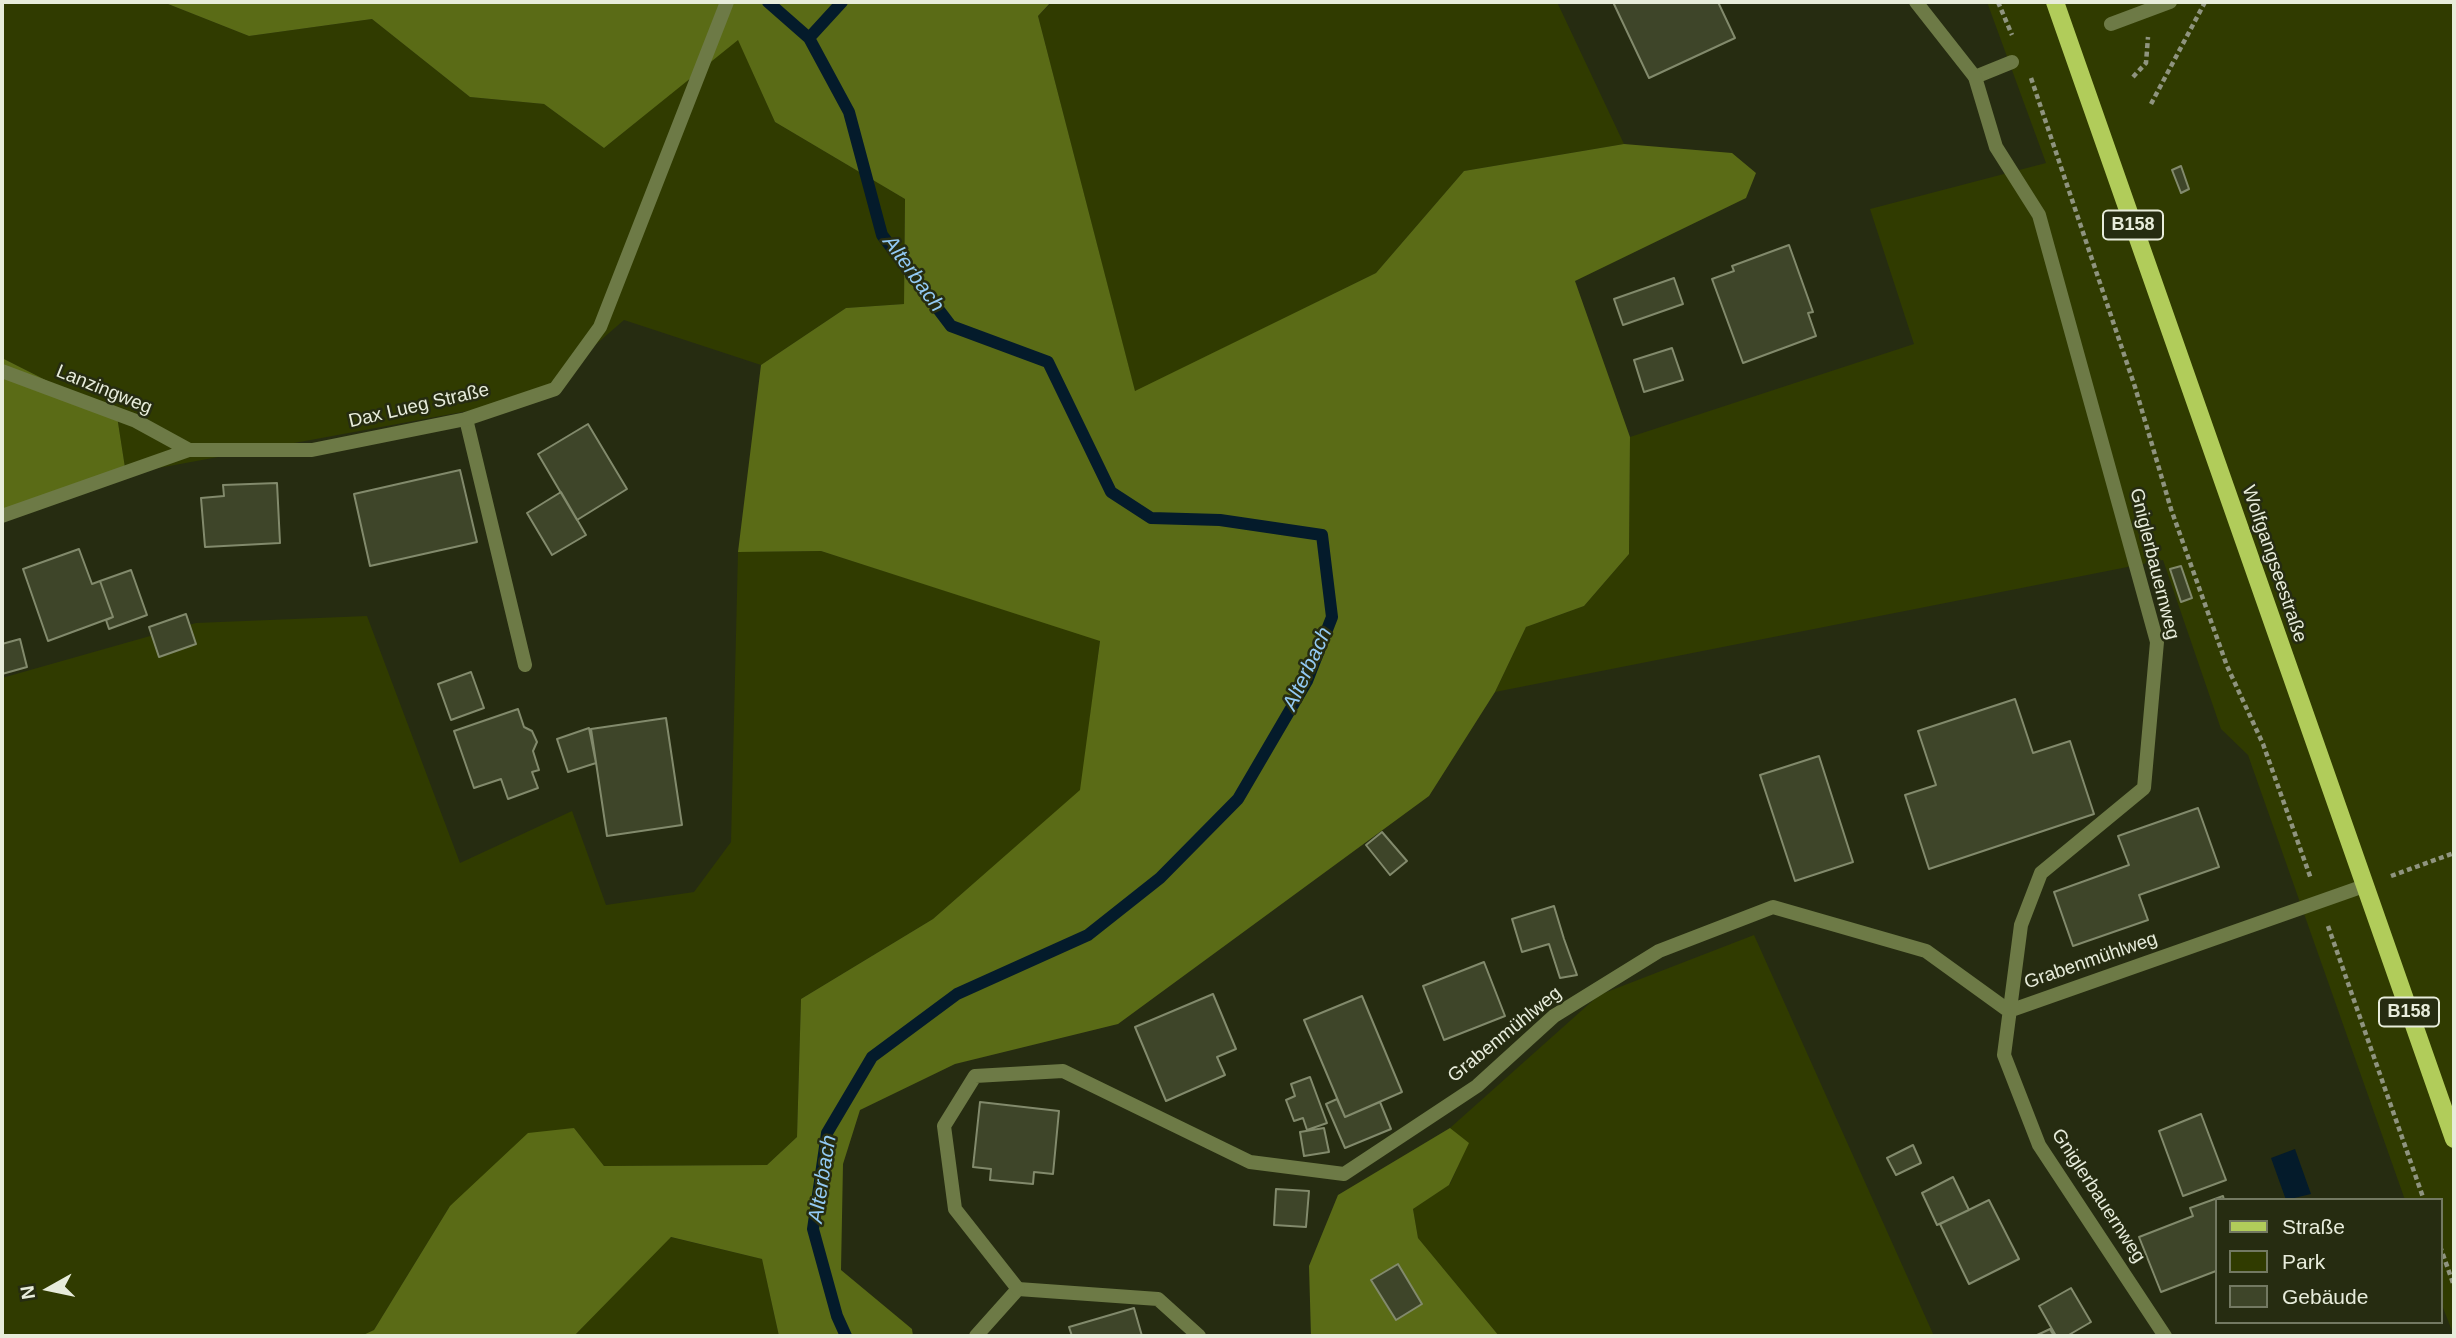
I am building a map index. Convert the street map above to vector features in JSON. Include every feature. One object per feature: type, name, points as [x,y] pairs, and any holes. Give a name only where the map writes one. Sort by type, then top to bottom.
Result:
[{"type":"main road","name":"Wolfgangseestraße","points":[[2055,2],[2454,1139]]},
{"type":"street","name":"Dax Lueg Straße","points":[[2,516],[189,450],[312,450],[466,419],[555,389],[600,327],[727,2]]},
{"type":"street","name":"Gniglerbauernweg","points":[[1916,2],[1975,77],[1996,147],[2039,215],[2157,642],[2144,788],[2041,873],[2021,925],[2004,1055],[2039,1145],[2165,1336]]},
{"type":"street","points":[[2111,24],[2170,2]]},
{"type":"street","points":[[1975,77],[2012,62]]},
{"type":"street","name":"Lanzingweg","points":[[2,371],[136,421],[189,450]]},
{"type":"street","points":[[466,419],[525,665]]},
{"type":"street","name":"Grabenmühlweg","points":[[1018,1290],[955,1209],[944,1126],[975,1076],[1063,1071],[1250,1162],[1344,1174],[1477,1086],[1554,1016],[1659,951],[1773,908],[1926,951],[2009,1011],[2364,886]]},
{"type":"street","points":[[976,1336],[1018,1290],[1158,1299],[1199,1336]]},
{"type":"path","points":[[1998,2],[2013,37]]},
{"type":"path","points":[[2151,104],[2205,2]]},
{"type":"path","points":[[2133,77],[2146,63],[2149,41],[2140,13]]},
{"type":"path","points":[[2028,71],[2217,640],[2263,744],[2423,1198]]},
{"type":"path","points":[[2364,886],[2454,853]]},
{"type":"path","points":[[2442,1252],[2454,1286]]},
{"type":"green space","points":[[2,2],[163,2],[249,36],[372,19],[470,97],[544,104],[604,148],[738,39],[775,122],[905,199],[904,304],[846,308],[761,365],[624,320],[533,399],[126,474],[117,416],[2,358]]},
{"type":"green space","points":[[163,2],[1051,2],[1038,16],[1135,391],[1376,273],[1464,171],[1624,144],[1732,153],[1756,173],[1746,198],[1575,281],[1630,437],[1629,554],[1584,606],[1526,627],[1495,692],[1429,796],[1118,1024],[955,1064],[860,1110],[843,1164],[841,1270],[912,1329],[913,1336],[779,1336],[762,1259],[671,1237],[574,1336],[361,1336],[374,1330],[450,1206],[528,1133],[574,1128],[604,1166],[767,1165],[797,1137],[801,999],[933,919],[1080,790],[1100,641],[821,551],[738,552],[761,365],[846,308],[904,304],[905,199],[775,122],[738,40],[604,148],[544,104],[470,97],[372,19],[249,36]]},
{"type":"green space","points":[[1052,2],[1557,2],[1624,144],[1464,171],[1376,273],[1135,392],[1038,16]]},
{"type":"green space","points":[[1987,2],[2454,2],[2454,1336],[2442,1305],[2442,1198],[2404,1198],[2248,755],[2221,729],[2163,560],[1495,692],[1526,627],[1584,606],[1629,554],[1630,437],[1914,344],[1870,209],[2046,163]]},
{"type":"green space","points":[[2,358],[117,416],[126,474],[2,510]]},
{"type":"green space","points":[[821,551],[1100,640],[1081,790],[933,919],[801,999],[797,1137],[767,1165],[604,1166],[574,1128],[450,1206],[374,1330],[361,1336],[2,1336],[2,678],[196,623],[367,616],[460,863],[572,811],[606,905],[694,892],[731,842],[738,552]]},
{"type":"green space","points":[[1754,935],[1934,1336],[1499,1336],[1418,1238],[1413,1209],[1450,1184],[1468,1143],[1450,1128],[1599,995]]},
{"type":"green space","points":[[1450,1128],[1469,1143],[1449,1185],[1413,1209],[1418,1238],[1499,1336],[1311,1336],[1309,1266],[1338,1195]]},
{"type":"green space","points":[[670,1237],[762,1259],[779,1336],[574,1336]]},
{"type":"water","points":[[2295,1149],[2311,1194],[2285,1198],[2271,1158]]},
{"type":"building","points":[[1613,2],[1718,2],[1735,38],[1649,78]]},
{"type":"building","points":[[2181,166],[2189,189],[2181,193],[2172,170]]},
{"type":"building","points":[[1789,245],[1813,312],[1808,313],[1816,336],[1743,363],[1712,279],[1734,271],[1732,266]]},
{"type":"building","points":[[1674,278],[1683,304],[1623,325],[1614,299]]},
{"type":"building","points":[[1672,348],[1683,380],[1644,392],[1634,360]]},
{"type":"building","points":[[588,424],[627,489],[577,520],[538,454]]},
{"type":"building","points":[[460,470],[477,542],[370,566],[354,494]]},
{"type":"building","points":[[277,483],[280,543],[205,547],[201,498],[224,496],[223,485]]},
{"type":"building","points":[[561,492],[586,535],[552,555],[527,513]]},
{"type":"building","points":[[79,549],[92,584],[100,581],[113,617],[48,641],[23,569]]},
{"type":"building","points":[[2181,566],[2192,598],[2181,602],[2170,569]]},
{"type":"building","points":[[131,570],[147,615],[109,629],[106,620],[113,617],[100,581]]},
{"type":"building","points":[[186,614],[196,644],[159,657],[149,627]]},
{"type":"building","points":[[20,639],[27,667],[2,674],[2,644]]},
{"type":"building","points":[[471,672],[484,708],[451,720],[438,684]]},
{"type":"building","points":[[2015,699],[2033,753],[2070,741],[2094,814],[1929,869],[1905,795],[1936,785],[1918,731]]},
{"type":"building","points":[[518,709],[524,727],[532,731],[537,742],[533,751],[539,770],[532,772],[538,788],[508,799],[501,779],[474,788],[454,731]]},
{"type":"building","points":[[666,718],[682,825],[607,836],[591,729]]},
{"type":"building","points":[[589,728],[596,763],[568,772],[557,739]]},
{"type":"building","points":[[1819,756],[1853,862],[1795,881],[1760,775]]},
{"type":"building","points":[[2198,808],[2219,867],[2139,895],[2148,920],[2073,946],[2054,892],[2129,865],[2118,836]]},
{"type":"building","points":[[1382,832],[1407,861],[1390,875],[1366,845]]},
{"type":"building","points":[[1554,906],[1577,975],[1560,978],[1549,944],[1522,952],[1512,919]]},
{"type":"building","points":[[1484,962],[1505,1016],[1444,1040],[1423,986]]},
{"type":"building","points":[[1213,994],[1236,1049],[1217,1057],[1225,1075],[1166,1101],[1135,1027]]},
{"type":"building","points":[[1362,996],[1402,1092],[1345,1117],[1304,1020]]},
{"type":"building","points":[[1310,1077],[1327,1123],[1307,1130],[1303,1118],[1294,1121],[1286,1100],[1295,1096],[1291,1084]]},
{"type":"building","points":[[1337,1099],[1345,1117],[1380,1102],[1391,1129],[1345,1148],[1326,1104]]},
{"type":"building","points":[[980,1102],[1059,1111],[1053,1174],[1034,1172],[1033,1184],[990,1180],[991,1169],[973,1167]]},
{"type":"building","points":[[2201,1114],[2226,1180],[2183,1196],[2159,1131]]},
{"type":"building","points":[[1324,1128],[1329,1152],[1304,1156],[1300,1132]]},
{"type":"building","points":[[1913,1145],[1921,1163],[1896,1175],[1887,1158]]},
{"type":"building","points":[[1953,1177],[1969,1210],[1937,1225],[1922,1193]]},
{"type":"building","points":[[1276,1189],[1309,1191],[1306,1227],[1274,1225]]},
{"type":"building","points":[[2214,1199],[2214,1272],[2161,1292],[2139,1237],[2193,1216],[2190,1208]]},
{"type":"building","points":[[1989,1200],[2019,1259],[1969,1284],[1940,1224]]},
{"type":"building","points":[[1398,1264],[1422,1304],[1396,1320],[1371,1280]]},
{"type":"building","points":[[2071,1288],[2091,1322],[2067,1336],[2056,1336],[2039,1306]]},
{"type":"building","points":[[1134,1308],[1142,1336],[1072,1336],[1069,1327]]},
{"type":"building","points":[[2050,1329],[2054,1336],[2035,1336]]},
{"type":"waterway","points":[[768,2],[809,38]]},
{"type":"waterway","name":"Alterbach","points":[[842,2],[809,38],[849,112],[882,235],[951,326],[1048,362],[1111,492],[1151,518],[1220,520],[1322,535],[1332,617],[1307,681],[1238,799],[1160,878],[1088,935],[957,994],[872,1057],[827,1133],[813,1229],[837,1316],[846,1336]]}]
